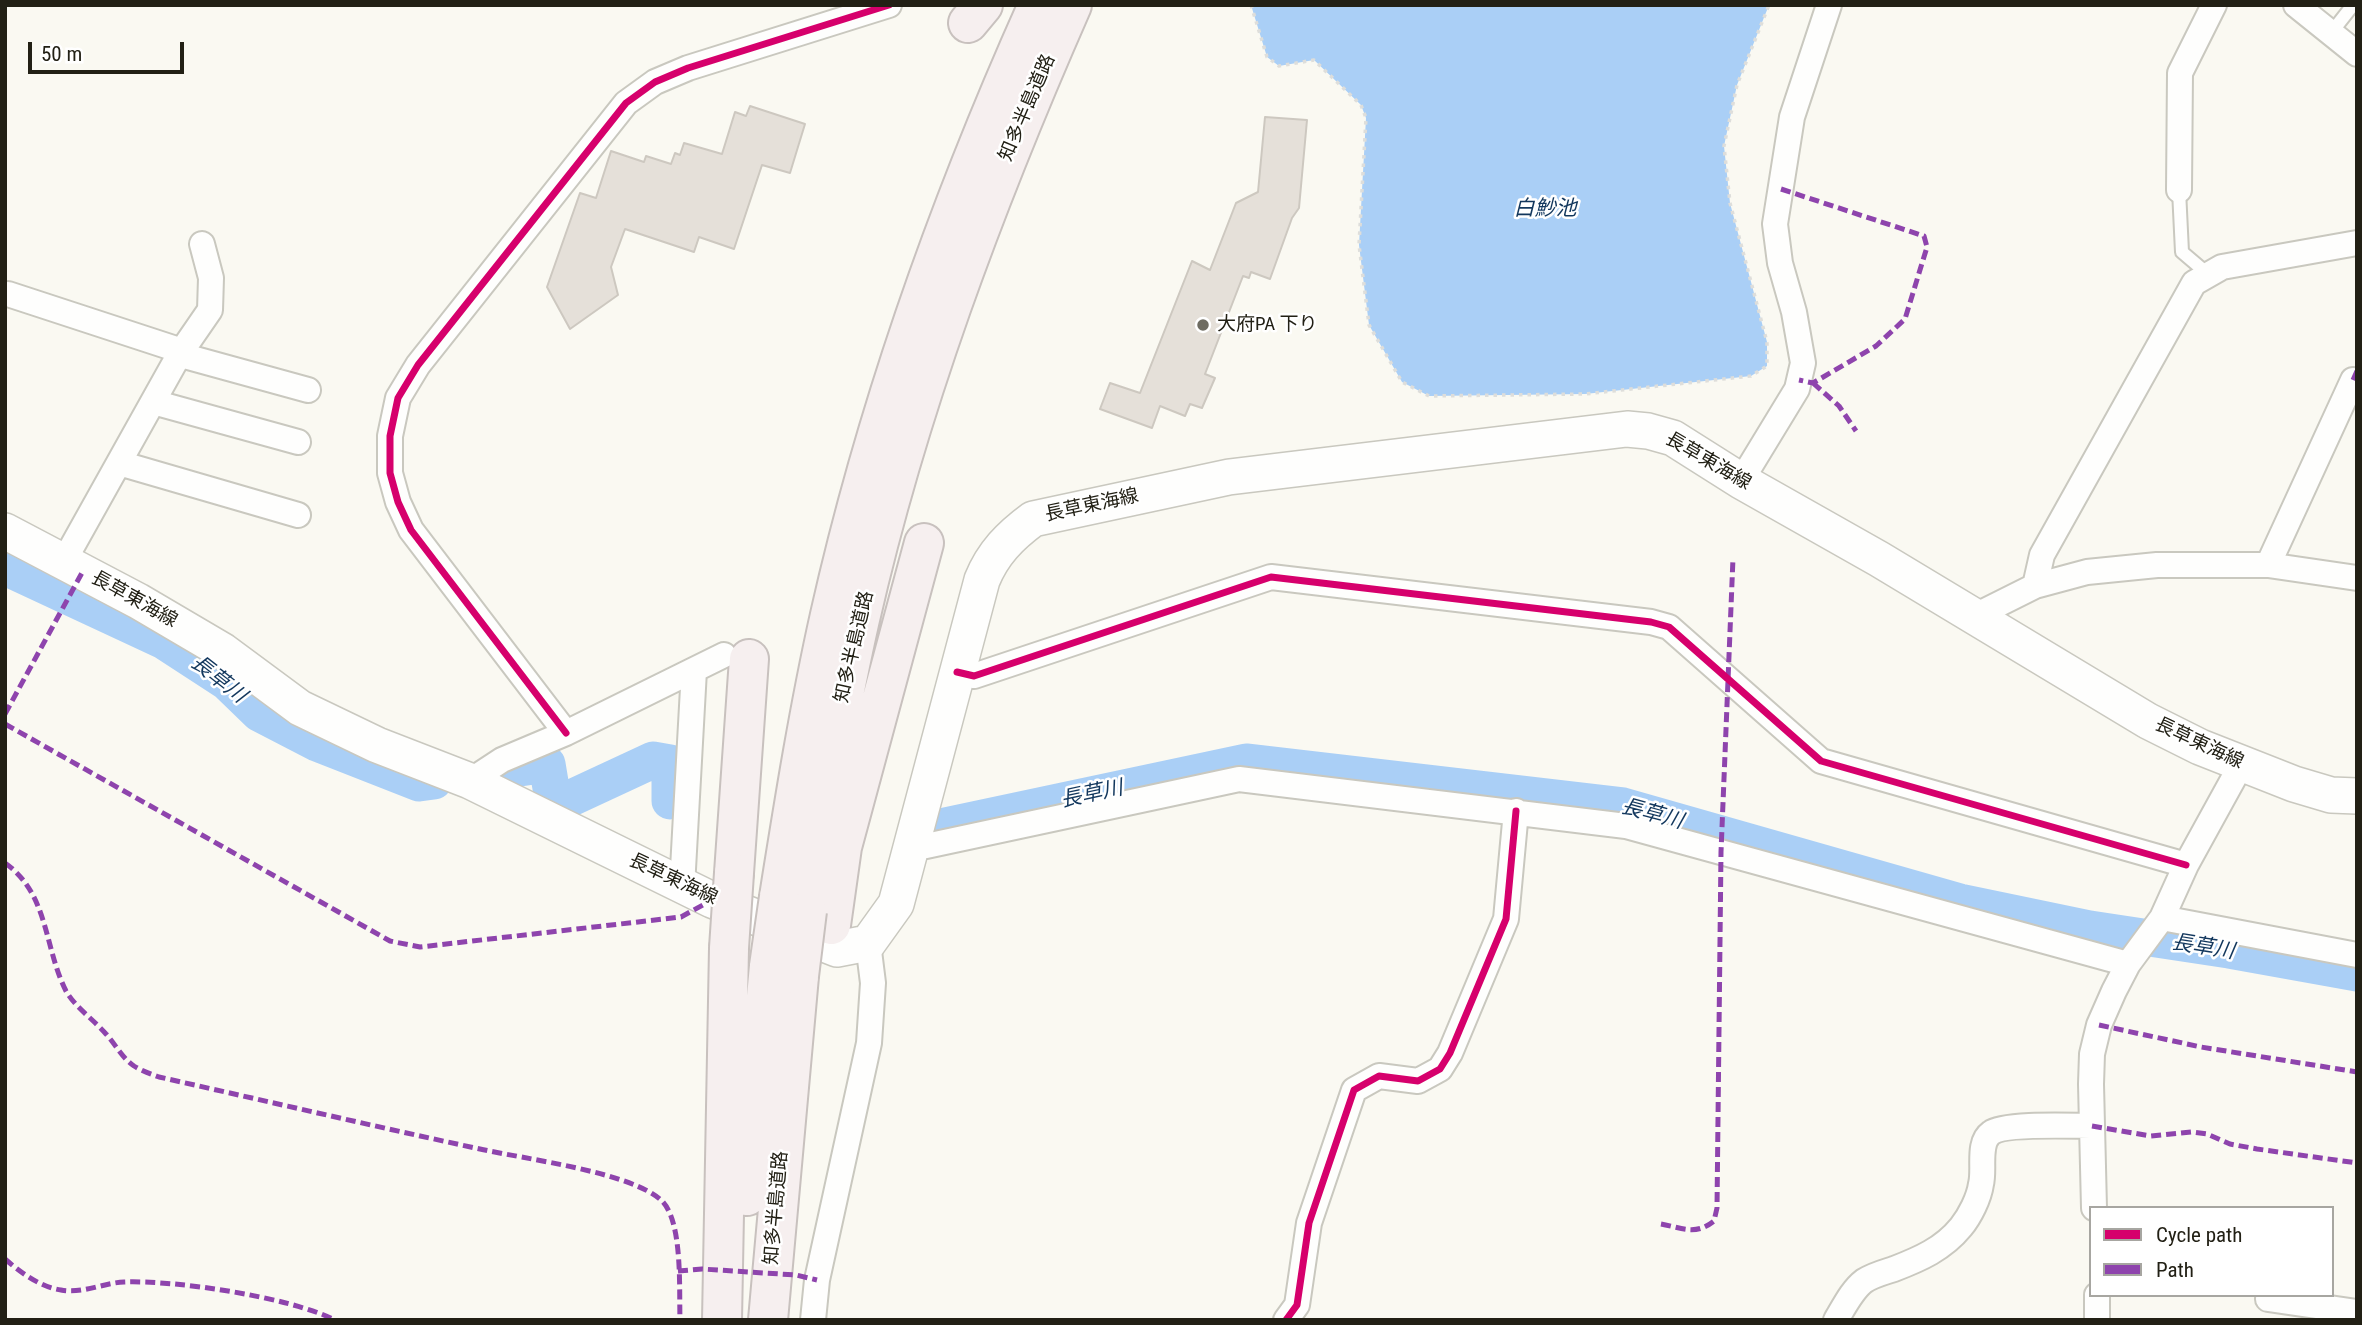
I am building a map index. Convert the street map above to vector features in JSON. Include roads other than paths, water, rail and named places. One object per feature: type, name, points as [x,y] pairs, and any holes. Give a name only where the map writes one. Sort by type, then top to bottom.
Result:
[{"type":"highway","name":"知多半島道路","points":[[805,911],[808,719],[830,614],[889,395],[972,160],[1038,5]]},
{"type":"highway","name":"知多半島道路","points":[[737,1320],[743,1241],[796,977],[841,710],[860,618],[888,508],[956,294],[1002,170],[1072,5]]},
{"type":"highway","points":[[771,1320],[796,977],[805,911],[842,847],[924,543]]},
{"type":"highway","points":[[722,1320],[737,657]]},
{"type":"main road","name":"長草東海線","points":[[5,530],[138,601],[223,651],[300,708],[377,745],[470,781],[682,887],[837,949],[868,943],[896,904],[982,580],[989,561],[1011,535],[1033,519],[1229,477],[1627,429],[1674,438],[1741,481],[1975,616],[2148,721],[2241,765],[2331,795],[2357,796]]},
{"type":"street","points":[[566,733],[411,530],[398,502],[390,473],[390,436],[398,398],[418,365],[626,103],[655,82],[688,68],[888,5]]},
{"type":"street","points":[[1741,481],[1797,388],[1803,363],[1794,312],[1780,263],[1775,224],[1792,117],[1829,5]]},
{"type":"street","points":[[2179,190],[2180,74],[2214,5]]},
{"type":"street","points":[[2296,5],[2357,54]]},
{"type":"street","points":[[2035,586],[2042,555],[2194,283],[2222,267],[2357,243]]},
{"type":"street","points":[[64,561],[181,353],[210,310],[212,278],[202,244]]},
{"type":"street","points":[[8,294],[188,357],[308,390]]},
{"type":"street","points":[[2268,565],[2353,380]]},
{"type":"street","points":[[153,402],[298,442]]},
{"type":"street","points":[[119,463],[298,514]]},
{"type":"street","points":[[1975,616],[2035,586],[2087,572],[2157,565],[2268,565],[2357,578]]},
{"type":"street","points":[[957,672],[974,676],[1271,576],[1651,622],[1669,627],[1821,761],[2186,865]]},
{"type":"street","points":[[470,781],[502,760],[566,733],[694,670],[737,657]]},
{"type":"street","points":[[682,887],[694,670]]},
{"type":"street","points":[[2094,1206],[2092,1054],[2099,1025],[2113,990],[2128,964],[2162,918],[2186,865],[2241,765]]},
{"type":"street","points":[[911,845],[926,846],[1239,779],[1626,826],[2128,964]]},
{"type":"street","points":[[1286,1320],[1297,1304],[1309,1223],[1354,1090],[1379,1076],[1418,1081],[1440,1069],[1450,1053],[1506,919],[1516,811]]},
{"type":"street","points":[[2162,918],[2357,956]]},
{"type":"street","points":[[813,1320],[817,1280],[869,1043],[873,983],[868,943]]},
{"type":"street","points":[[1836,1320],[1864,1281],[1929,1255],[1952,1237],[1963,1224],[1972,1210],[1982,1184],[1983,1149],[1986,1138],[1993,1131],[2012,1127],[2092,1126]]},
{"type":"street","points":[[2097,1297],[2097,1320]]},
{"type":"street","points":[[2268,1299],[2357,1312]]},
{"type":"lane","points":[[2330,33],[2353,5]]},
{"type":"lane","points":[[2179,190],[2182,252],[2209,275]]},
{"type":"water","name":"白魦池","points":[[1251,5],[1769,5],[1737,85],[1724,146],[1730,203],[1767,342],[1767,366],[1751,376],[1585,394],[1429,396],[1402,382],[1369,325],[1359,245],[1366,118],[1361,105],[1314,60],[1279,66],[1267,57]]},
{"type":"waterway","name":"長草川","points":[[5,567],[164,641],[227,682],[259,713],[317,743],[419,783],[434,781]]},
{"type":"waterway","name":"長草川","points":[[513,769],[547,764],[554,806],[653,760],[670,763],[670,801]]},
{"type":"waterway","name":"長草川","points":[[940,827],[1246,762],[1623,806],[1960,902],[2090,929],[2357,973]]},
{"type":"place","name":"大府PA 下り","points":[[1203,325]]}]
